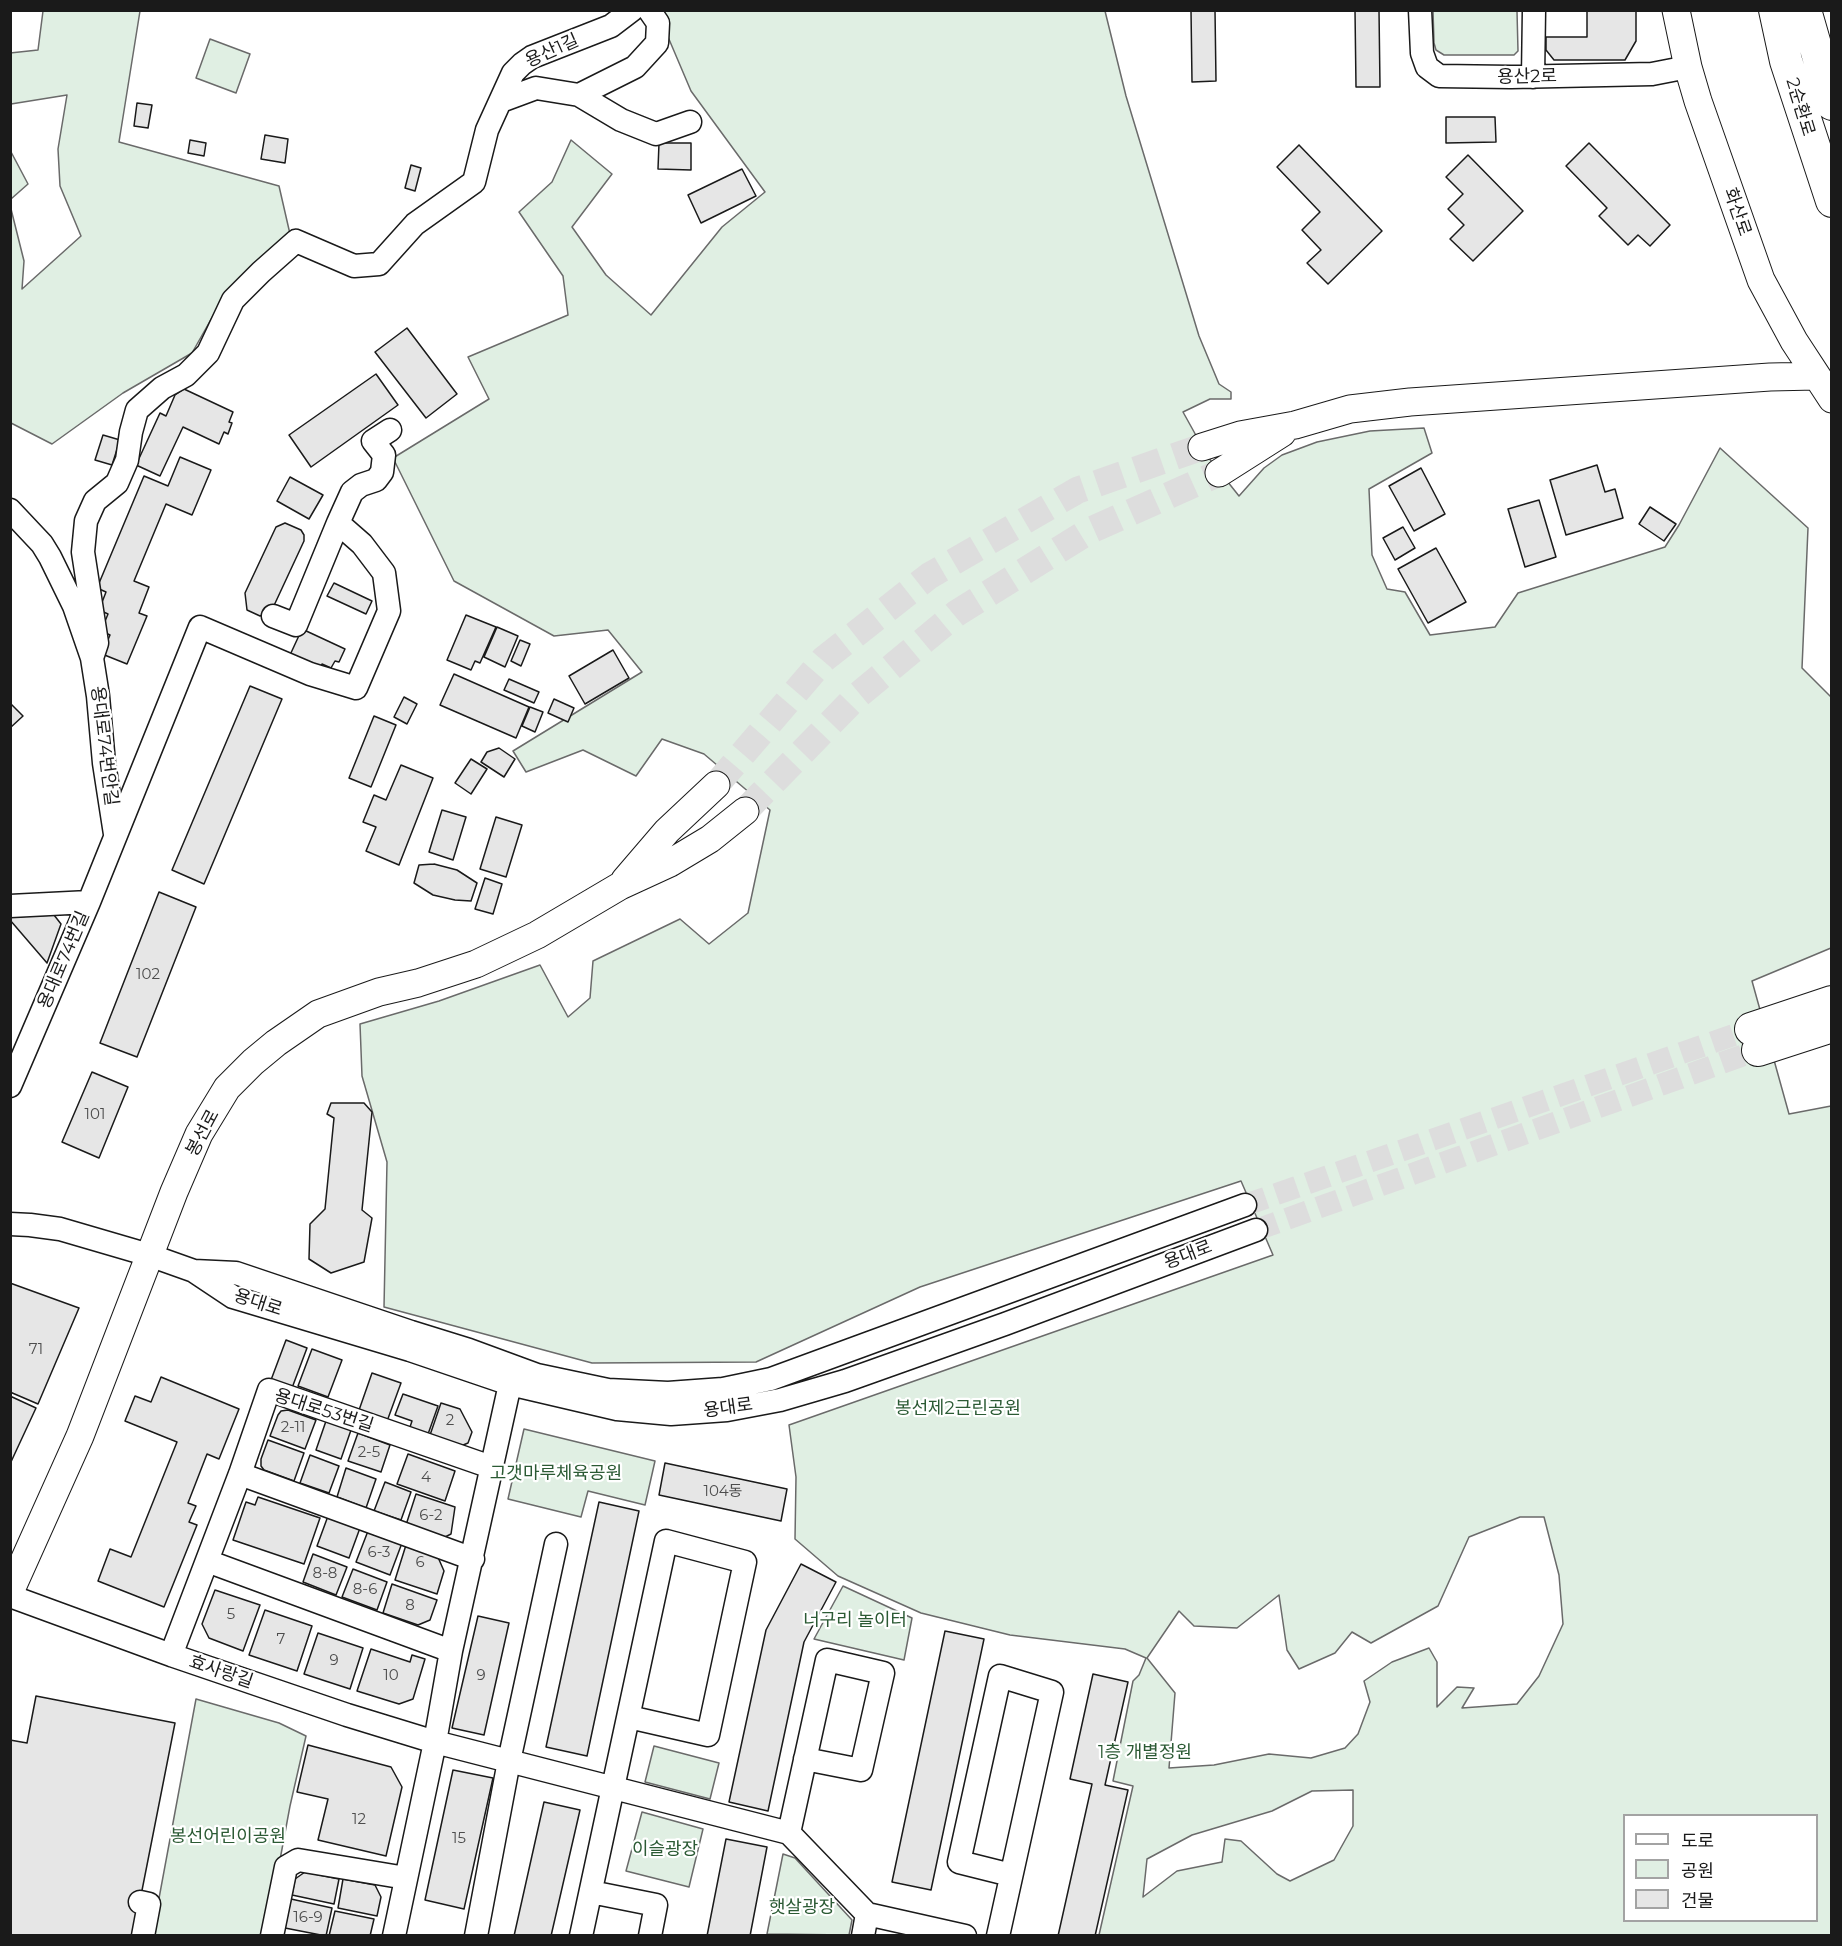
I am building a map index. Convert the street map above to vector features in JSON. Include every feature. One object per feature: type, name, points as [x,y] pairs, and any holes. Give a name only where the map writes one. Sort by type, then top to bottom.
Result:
[{"type":"highway","name":"2순환로","points":[[1775,10],[1786,61],[1832,201]]},
{"type":"highway","name":"2순환로","points":[[1805,10],[1832,105]]},
{"type":"highway","points":[[1832,1002],[1755,1039],[1832,1026]]},
{"type":"main road","name":"화산로","points":[[1676,10],[1688,67],[1761,280],[1794,341],[1824,376],[1832,399]]},
{"type":"main road","points":[[1202,447],[1240,435],[1295,424],[1350,409],[1410,402],[1746,379],[1824,376]]},
{"type":"main road","points":[[1219,473],[1295,424]]},
{"type":"main road","points":[[620,886],[667,831],[716,785]]},
{"type":"main road","name":"봉선로","points":[[10,1594],[18,1553],[80,1436],[174,1192],[205,1125],[227,1088],[276,1043],[318,1014],[379,992],[418,983],[476,964],[537,934],[620,886],[680,857],[710,839],[745,811]]},
{"type":"street","name":"용산1길","points":[[474,182],[487,130],[513,73],[532,57],[611,26],[632,10]]},
{"type":"street","points":[[579,95],[635,67],[657,43],[658,23],[649,10]]},
{"type":"street","name":"용산2로","points":[[1420,10],[1422,53],[1427,67],[1432,72],[1448,77],[1652,74],[1688,67]]},
{"type":"street","points":[[1533,77],[1534,10]]},
{"type":"street","points":[[501,101],[536,88],[579,95],[621,120],[656,134],[690,122]]},
{"type":"street","name":"용대로74번안길","points":[[92,658],[97,643],[83,552],[86,521],[95,501],[117,483],[127,460],[137,410],[162,388],[186,375],[208,353],[233,300],[296,241],[354,266],[379,264],[415,224],[474,182]]},
{"type":"street","points":[[273,616],[296,625],[352,492],[361,485],[376,480],[382,472],[384,455],[373,441],[390,430]]},
{"type":"street","name":"용대로74번안길","points":[[10,510],[42,544],[50,557],[74,606],[92,658],[115,834]]},
{"type":"street","name":"용대로74번길","points":[[10,1086],[200,627],[310,674],[356,688],[389,611],[384,573],[362,544],[338,523]]},
{"type":"street","points":[[10,906],[88,902]]},
{"type":"street","name":"용대로","points":[[194,1271],[236,1273],[469,1350],[537,1375],[608,1390],[668,1393],[723,1389],[771,1379],[1245,1204]]},
{"type":"street","name":"용대로","points":[[10,1224],[30,1224],[60,1229],[149,1255],[194,1271],[233,1297],[410,1350],[510,1384],[617,1409],[671,1414],[727,1410],[780,1400],[845,1380],[1005,1324],[1256,1230]]},
{"type":"street","points":[[394,1935],[510,1384]]},
{"type":"street","name":"용대로53번길","points":[[240,1474],[269,1390],[491,1467]]},
{"type":"street","points":[[171,1655],[240,1474],[472,1559]]},
{"type":"street","points":[[581,1935],[666,1541],[745,1562],[708,1734],[629,1717]]},
{"type":"street","points":[[476,1935],[509,1761],[556,1545]]},
{"type":"street","points":[[207,1561],[452,1651]]},
{"type":"street","name":"효사랑길","points":[[10,1594],[171,1655],[347,1715],[435,1742],[789,1833]]},
{"type":"street","points":[[805,1759],[861,1770],[883,1673],[827,1660],[805,1759],[789,1833],[865,1925],[965,1935]]},
{"type":"street","points":[[998,1935],[1052,1692],[1000,1676],[959,1862],[1011,1875]]},
{"type":"street","points":[[272,1935],[286,1867],[298,1860],[406,1878]]},
{"type":"street","points":[[591,1892],[656,1905],[650,1935]]},
{"type":"street","points":[[140,1902],[149,1904],[143,1935]]},
{"type":"green space","points":[[43,11],[140,11],[119,142],[279,186],[290,234],[222,300],[192,353],[123,393],[52,444],[11,423],[10,205],[24,261],[22,289],[81,236],[60,186],[58,149],[67,95],[11,104],[10,53],[38,50]]},
{"type":"green space","points":[[657,11],[1105,11],[1126,96],[1199,336],[1219,384],[1231,392],[1231,399],[1210,399],[1183,412],[1208,457],[1239,496],[1264,468],[1282,455],[1317,442],[1370,431],[1424,428],[1432,453],[1369,489],[1372,555],[1387,589],[1405,592],[1430,635],[1495,627],[1518,593],[1665,547],[1720,448],[1808,528],[1802,668],[1831,697],[1831,948],[1752,981],[1789,1114],[1831,1106],[1831,1935],[1099,1935],[1133,1786],[1113,1781],[1133,1681],[1139,1675],[1146,1658],[1125,1649],[1010,1635],[921,1613],[838,1576],[795,1539],[796,1477],[789,1425],[1273,1255],[1241,1181],[920,1287],[756,1362],[592,1363],[384,1307],[387,1162],[362,1076],[360,1024],[439,1001],[540,965],[568,1017],[590,998],[593,961],[680,919],[709,944],[748,913],[770,810],[704,754],[662,739],[636,776],[583,750],[526,772],[513,751],[642,672],[608,630],[554,636],[454,581],[393,458],[489,399],[468,357],[568,315],[563,276],[519,212],[552,182],[571,140],[612,174],[572,227],[606,275],[651,315],[722,227],[765,192],[691,91]],"holes":[[[1520,1517],[1544,1517],[1559,1575],[1563,1624],[1539,1676],[1517,1704],[1462,1708],[1474,1688],[1457,1687],[1437,1707],[1437,1662],[1429,1648],[1392,1662],[1364,1681],[1370,1702],[1358,1734],[1345,1748],[1311,1758],[1269,1754],[1214,1765],[1169,1768],[1175,1693],[1147,1658],[1179,1611],[1194,1626],[1237,1628],[1279,1595],[1287,1650],[1299,1669],[1335,1653],[1352,1632],[1371,1643],[1438,1606],[1469,1537]],[[1353,1790],[1353,1826],[1334,1860],[1290,1881],[1277,1874],[1241,1841],[1225,1839],[1222,1862],[1177,1871],[1143,1897],[1147,1859],[1192,1835],[1272,1811],[1312,1791]]]},
{"type":"green space","points":[[1433,11],[1517,11],[1518,51],[1514,55],[1444,55],[1436,50],[1434,43]]},
{"type":"green space","points":[[210,39],[250,54],[236,93],[196,78]]},
{"type":"green space","points":[[10,150],[28,184],[11,199],[10,199]]},
{"type":"green space","name":"고갯마루체육공원","points":[[524,1429],[655,1461],[645,1505],[588,1491],[581,1517],[508,1499]]},
{"type":"green space","name":"너구리 놀이터","points":[[843,1586],[912,1618],[904,1660],[814,1639]]},
{"type":"green space","name":"봉선어린이공원","points":[[196,1699],[279,1723],[306,1736],[290,1806],[266,1935],[152,1936]]},
{"type":"green space","name":"이슬광장","points":[[654,1746],[719,1763],[710,1799],[645,1782]]},
{"type":"green space","name":"이슬광장","points":[[642,1812],[703,1829],[689,1887],[626,1871]]},
{"type":"green space","name":"햇살광장","points":[[783,1854],[795,1858],[852,1920],[849,1935],[767,1934]]},
{"type":"building","points":[[1191,10],[1215,10],[1216,81],[1192,82]]},
{"type":"building","points":[[1355,10],[1379,10],[1380,87],[1356,87]]},
{"type":"building","points":[[1587,10],[1636,10],[1636,41],[1625,60],[1554,60],[1546,50],[1546,37],[1587,37]]},
{"type":"building","points":[[137,103],[152,105],[148,128],[134,126]]},
{"type":"building","points":[[1446,117],[1495,117],[1496,142],[1446,143]]},
{"type":"building","points":[[265,135],[288,139],[285,163],[261,159]]},
{"type":"building","points":[[190,140],[206,143],[204,156],[188,153]]},
{"type":"building","points":[[659,143],[691,143],[691,170],[658,169]]},
{"type":"building","points":[[1589,143],[1670,225],[1650,246],[1638,235],[1628,245],[1599,216],[1607,208],[1566,166]]},
{"type":"building","points":[[1299,145],[1382,231],[1328,284],[1307,263],[1321,250],[1302,230],[1320,212],[1277,167]]},
{"type":"building","points":[[1468,155],[1523,211],[1473,261],[1450,239],[1464,225],[1448,209],[1463,194],[1446,177]]},
{"type":"building","points":[[411,165],[421,168],[415,191],[405,188]]},
{"type":"building","points":[[742,169],[756,196],[701,223],[688,195]]},
{"type":"building","points":[[407,328],[457,394],[426,418],[375,352]]},
{"type":"building","points":[[376,374],[398,405],[311,467],[289,435]]},
{"type":"building","points":[[184,389],[233,412],[229,422],[232,423],[228,434],[224,432],[219,444],[183,427],[160,476],[136,465],[160,413],[166,416],[175,395]]},
{"type":"building","points":[[103,435],[120,440],[112,465],[95,460]]},
{"type":"building","points":[[180,457],[211,470],[192,515],[166,504],[134,581],[149,587],[139,613],[147,616],[127,664],[102,654],[110,635],[101,631],[108,614],[99,610],[106,592],[97,588],[144,476],[168,486]]},
{"type":"building","points":[[1597,465],[1605,492],[1615,489],[1623,518],[1566,535],[1550,480]]},
{"type":"building","points":[[1421,468],[1445,514],[1414,531],[1389,486]]},
{"type":"building","points":[[290,477],[323,495],[309,519],[277,501]]},
{"type":"building","points":[[1539,500],[1556,557],[1525,567],[1508,509]]},
{"type":"building","points":[[1650,507],[1676,524],[1664,541],[1639,524]]},
{"type":"building","points":[[285,523],[301,530],[304,541],[271,612],[260,616],[247,610],[245,593],[276,527]]},
{"type":"building","points":[[1403,527],[1415,548],[1395,560],[1383,538]]},
{"type":"building","points":[[1436,548],[1466,602],[1428,623],[1398,569]]},
{"type":"building","points":[[334,583],[372,601],[366,614],[327,596]]},
{"type":"building","points":[[466,615],[496,627],[480,663],[475,661],[471,670],[447,660]]},
{"type":"building","points":[[497,627],[518,636],[505,667],[484,657]]},
{"type":"building","points":[[302,629],[345,649],[339,662],[335,661],[331,668],[322,664],[320,669],[290,655]]},
{"type":"building","points":[[520,640],[530,644],[521,666],[511,661]]},
{"type":"building","points":[[613,650],[629,678],[585,704],[569,676]]},
{"type":"building","points":[[454,674],[529,707],[516,738],[440,705]]},
{"type":"building","points":[[509,679],[539,692],[534,703],[504,690]]},
{"type":"building","points":[[250,686],[282,699],[204,884],[172,870]]},
{"type":"building","points":[[404,697],[417,704],[407,724],[394,717]]},
{"type":"building","points":[[554,699],[574,708],[568,722],[548,713]]},
{"type":"building","points":[[10,703],[23,716],[10,728]]},
{"type":"building","points":[[530,707],[543,712],[535,732],[522,726]]},
{"type":"building","points":[[374,716],[396,725],[371,787],[349,778]]},
{"type":"building","points":[[499,748],[515,759],[504,777],[481,762],[487,752]]},
{"type":"building","points":[[471,759],[487,769],[471,794],[455,783]]},
{"type":"building","points":[[401,765],[433,778],[399,865],[366,851],[376,827],[363,822],[374,795],[386,800]]},
{"type":"building","points":[[442,810],[466,817],[453,860],[429,852]]},
{"type":"building","points":[[496,817],[522,825],[506,877],[480,869]]},
{"type":"building","points":[[434,864],[457,870],[477,883],[471,901],[433,895],[414,883],[419,865]]},
{"type":"building","points":[[485,878],[502,884],[493,914],[475,909]]},
{"type":"building","points":[[159,892],[196,907],[137,1057],[100,1043]]},
{"type":"building","points":[[54,915],[61,924],[47,963],[10,920],[10,917]]},
{"type":"building","points":[[92,1072],[128,1087],[99,1158],[62,1142]]},
{"type":"building","points":[[331,1103],[364,1103],[372,1112],[362,1210],[372,1218],[364,1262],[331,1273],[309,1259],[310,1224],[325,1209],[334,1118],[327,1114]]},
{"type":"building","points":[[10,1283],[79,1308],[38,1404],[10,1392]]},
{"type":"building","points":[[286,1340],[307,1348],[292,1388],[271,1380]]},
{"type":"building","points":[[312,1349],[342,1360],[328,1397],[298,1386]]},
{"type":"building","points":[[372,1373],[401,1383],[386,1424],[358,1413]]},
{"type":"building","points":[[161,1377],[239,1409],[219,1459],[207,1454],[188,1503],[196,1506],[189,1522],[197,1525],[164,1607],[98,1581],[110,1549],[131,1557],[177,1442],[125,1421],[135,1396],[151,1402]]},
{"type":"building","points":[[403,1394],[438,1406],[427,1437],[409,1430],[412,1421],[395,1415]]},
{"type":"building","points":[[10,1396],[36,1408],[10,1464]]},
{"type":"building","points":[[441,1403],[460,1409],[472,1432],[468,1443],[456,1448],[429,1438]]},
{"type":"building","points":[[288,1410],[316,1420],[305,1449],[270,1436],[278,1415],[281,1411]]},
{"type":"building","points":[[326,1421],[351,1430],[341,1459],[316,1450]]},
{"type":"building","points":[[358,1433],[390,1445],[381,1472],[348,1461]]},
{"type":"building","points":[[268,1440],[304,1453],[294,1481],[264,1470],[261,1466],[261,1459]]},
{"type":"building","points":[[408,1454],[455,1471],[445,1501],[397,1484]]},
{"type":"building","points":[[310,1455],[339,1466],[329,1493],[300,1483]]},
{"type":"building","points":[[665,1463],[787,1489],[781,1521],[659,1495]]},
{"type":"building","points":[[346,1468],[376,1479],[366,1508],[337,1497]]},
{"type":"building","points":[[385,1482],[411,1492],[401,1520],[374,1511]]},
{"type":"building","points":[[416,1494],[455,1507],[451,1534],[443,1538],[406,1525]]},
{"type":"building","points":[[258,1497],[320,1518],[304,1564],[233,1540],[246,1502],[255,1505]]},
{"type":"building","points":[[599,1502],[639,1511],[587,1756],[546,1747]]},
{"type":"building","points":[[328,1516],[360,1528],[349,1558],[317,1546]]},
{"type":"building","points":[[368,1531],[402,1543],[390,1575],[356,1562]]},
{"type":"building","points":[[406,1545],[437,1555],[444,1571],[437,1594],[395,1580]]},
{"type":"building","points":[[313,1554],[347,1567],[336,1595],[303,1582]]},
{"type":"building","points":[[801,1564],[836,1582],[804,1642],[768,1811],[729,1802],[766,1630]]},
{"type":"building","points":[[353,1569],[387,1582],[377,1610],[342,1597]]},
{"type":"building","points":[[392,1584],[437,1600],[430,1620],[418,1625],[383,1613]]},
{"type":"building","points":[[215,1590],[260,1605],[243,1651],[209,1638],[202,1624]]},
{"type":"building","points":[[265,1610],[312,1626],[297,1671],[249,1655]]},
{"type":"building","points":[[478,1616],[509,1623],[484,1735],[452,1728]]},
{"type":"building","points":[[945,1631],[984,1639],[931,1890],[892,1882]]},
{"type":"building","points":[[318,1633],[363,1648],[350,1689],[304,1674]]},
{"type":"building","points":[[371,1649],[410,1662],[412,1655],[425,1659],[413,1699],[399,1704],[357,1691]]},
{"type":"building","points":[[1093,1674],[1128,1682],[1105,1785],[1128,1790],[1095,1936],[1058,1936],[1092,1784],[1070,1779]]},
{"type":"building","points":[[36,1696],[175,1723],[133,1936],[10,1936],[10,1740],[27,1743]]},
{"type":"building","points":[[308,1745],[391,1767],[402,1787],[386,1856],[318,1840],[328,1799],[297,1792]]},
{"type":"building","points":[[453,1770],[493,1778],[464,1909],[425,1900]]},
{"type":"building","points":[[544,1802],[580,1810],[551,1936],[514,1936]]},
{"type":"building","points":[[726,1839],[767,1847],[750,1936],[707,1936]]},
{"type":"building","points":[[305,1872],[339,1879],[334,1904],[292,1895],[295,1879]]},
{"type":"building","points":[[343,1879],[375,1885],[381,1897],[377,1916],[338,1908]]},
{"type":"building","points":[[291,1899],[332,1908],[326,1936],[285,1928]]},
{"type":"building","points":[[335,1911],[374,1919],[370,1936],[329,1936]]},
{"type":"tunnel","points":[[716,785],[824,659],[929,576],[1078,490],[1202,447]]},
{"type":"tunnel","points":[[745,811],[857,696],[957,613],[1089,531],[1219,473]]},
{"type":"tunnel","points":[[1245,1205],[1751,1029]]},
{"type":"tunnel","points":[[1256,1230],[1758,1050]]},
{"type":"park label","name":"봉선제2근린공원","points":[[958,1409]]},
{"type":"park label","name":"1층 개별정원","points":[[1145,1753]]}]
